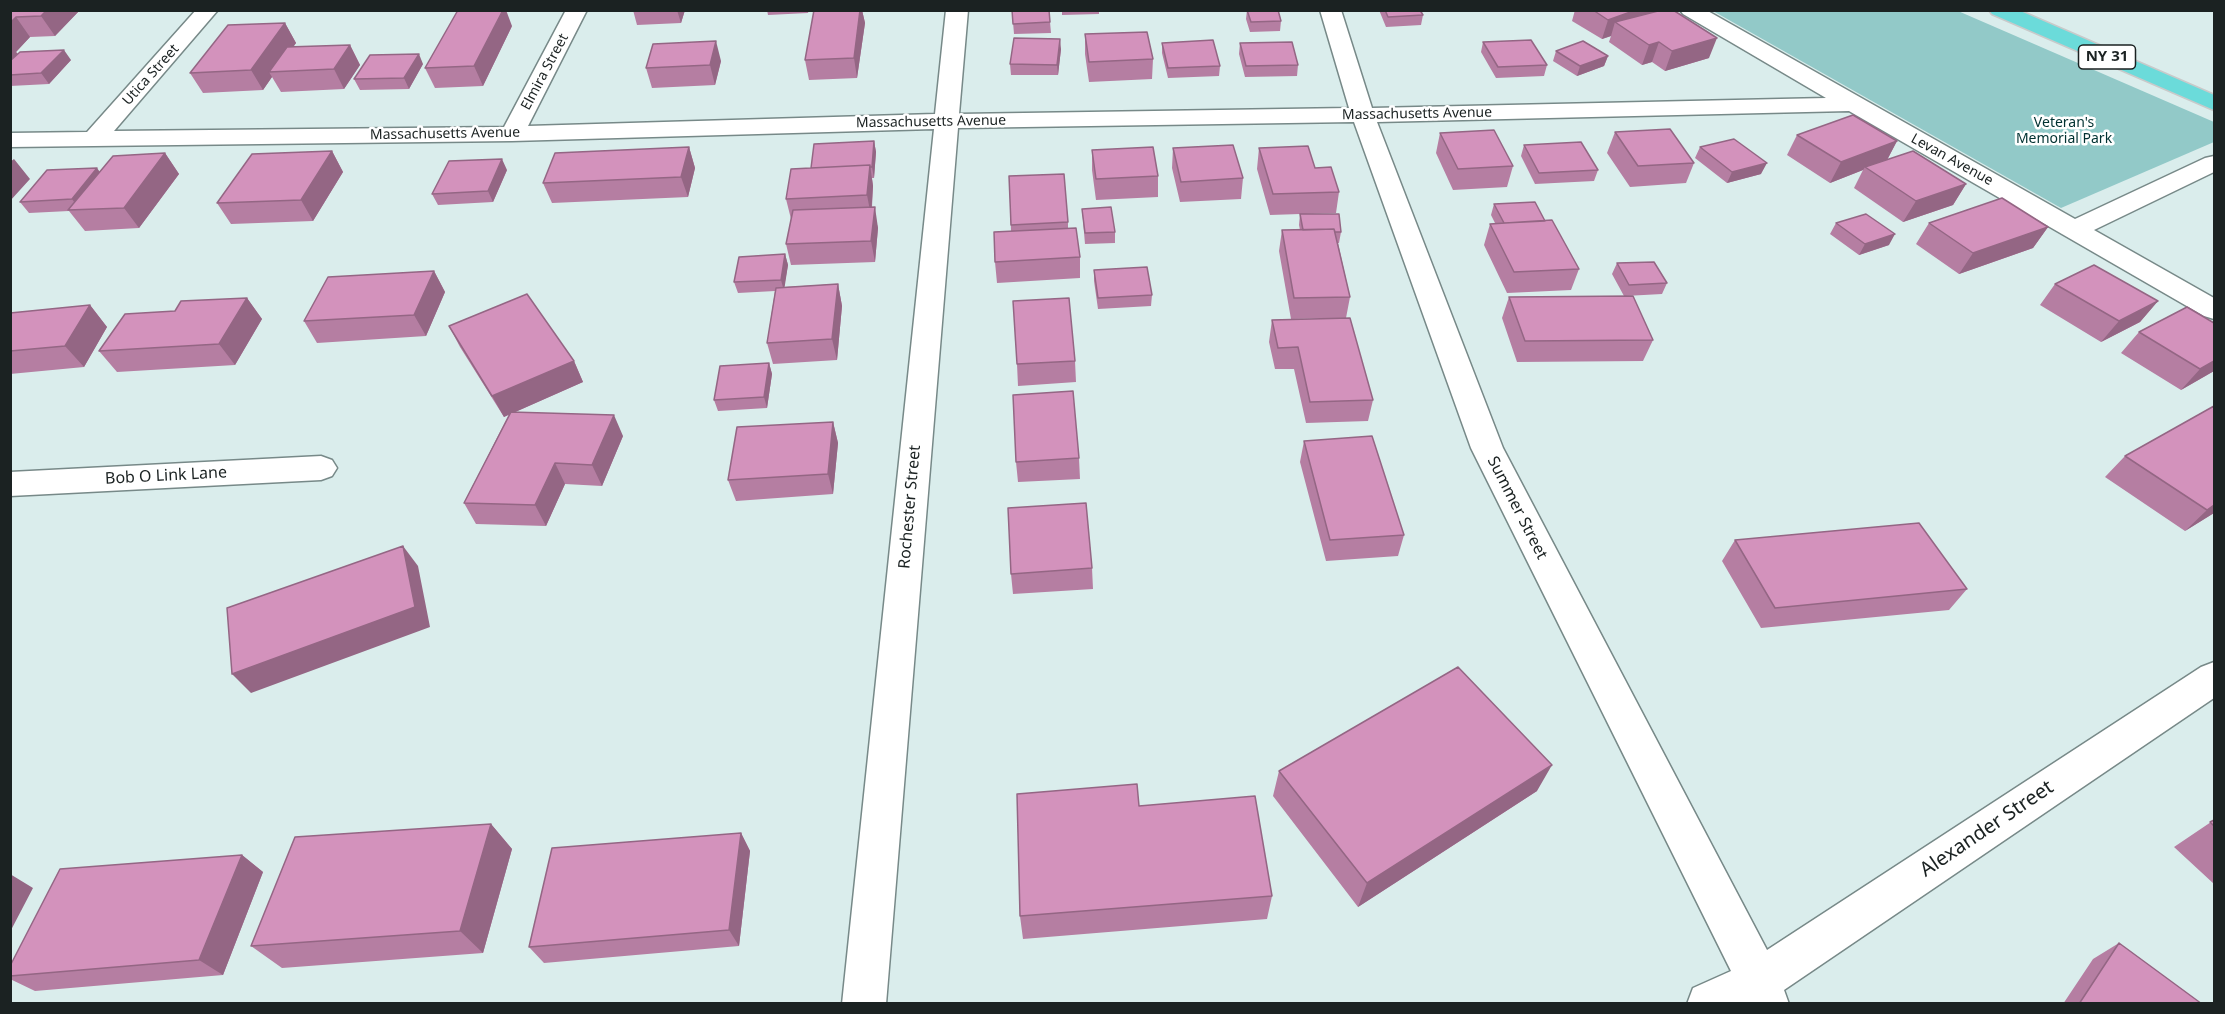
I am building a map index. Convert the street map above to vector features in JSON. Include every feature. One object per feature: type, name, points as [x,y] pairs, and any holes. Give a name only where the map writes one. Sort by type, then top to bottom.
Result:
[{"type":"highway","name":"NY 31","points":[[2000,10],[2214,103]]},
{"type":"street","name":"Utica Street","points":[[94,139],[208,10]]},
{"type":"street","name":"Elmira Street","points":[[512,134],[577,10]]},
{"type":"street","name":"Rochester Street","points":[[864,1004],[957,10]]},
{"type":"street","name":"Summer Street","points":[[1330,10],[1363,116],[1486,448],[1763,992]]},
{"type":"street","name":"Levan Avenue","points":[[1690,10],[2214,310]]},
{"type":"street","name":"Massachusetts Avenue","points":[[10,140],[512,134],[946,122],[1363,116],[1851,104]]},
{"type":"street","points":[[2075,229],[2214,163]]},
{"type":"street","name":"Bob O Link Lane","points":[[10,484],[321,468]]},
{"type":"street","name":"Alexander Street","points":[[1709,1004],[1763,992],[2214,678]]},
{"type":"green space","name":"Veteran's Memorial Park","points":[[1713,11],[1958,11],[2214,122],[2214,142],[2061,208]]},
{"type":"building","points":[[10,10],[47,10],[41,16],[16,17],[10,23]]},
{"type":"building","points":[[458,10],[503,10],[474,66],[425,68]]},
{"type":"building","points":[[814,10],[860,10],[854,58],[805,60]]},
{"type":"building","points":[[1012,10],[1049,10],[1050,22],[1013,24]]},
{"type":"building","points":[[1247,10],[1278,10],[1281,21],[1251,22]]},
{"type":"building","points":[[1385,10],[1420,10],[1423,15],[1388,17]]},
{"type":"building","points":[[1593,10],[1636,10],[1608,20]]},
{"type":"building","points":[[1662,10],[1673,10],[1717,38],[1672,51],[1659,42],[1649,45],[1615,22]]},
{"type":"building","points":[[285,23],[251,70],[190,73],[228,25]]},
{"type":"building","points":[[1147,32],[1153,59],[1089,62],[1085,34]]},
{"type":"building","points":[[1014,38],[1060,39],[1057,65],[1010,64]]},
{"type":"building","points":[[1213,40],[1220,66],[1168,68],[1162,43]]},
{"type":"building","points":[[1531,40],[1547,65],[1498,67],[1483,42]]},
{"type":"building","points":[[716,41],[710,65],[646,68],[653,44]]},
{"type":"building","points":[[1583,41],[1608,56],[1580,66],[1556,51]]},
{"type":"building","points":[[1292,42],[1298,65],[1246,66],[1240,43]]},
{"type":"building","points":[[350,45],[334,69],[269,72],[287,47]]},
{"type":"building","points":[[64,50],[41,73],[10,75],[10,61],[20,52]]},
{"type":"building","points":[[419,54],[404,78],[354,79],[370,55]]},
{"type":"building","points":[[1853,115],[1897,141],[1841,162],[1797,135]]},
{"type":"building","points":[[1670,129],[1694,163],[1638,166],[1615,132]]},
{"type":"building","points":[[1494,130],[1513,166],[1458,169],[1440,133]]},
{"type":"building","points":[[1734,139],[1767,163],[1732,172],[1700,147]]},
{"type":"building","points":[[874,141],[872,167],[870,165],[811,168],[814,144]]},
{"type":"building","points":[[1581,142],[1598,170],[1539,173],[1524,145]]},
{"type":"building","points":[[1233,145],[1243,178],[1181,182],[1173,148]]},
{"type":"building","points":[[1308,146],[1315,168],[1331,167],[1339,192],[1273,194],[1259,148]]},
{"type":"building","points":[[689,147],[681,177],[543,183],[555,153]]},
{"type":"building","points":[[1153,147],[1158,176],[1096,179],[1092,150]]},
{"type":"building","points":[[332,151],[301,200],[217,203],[252,154]]},
{"type":"building","points":[[1913,151],[1966,184],[1916,201],[1865,167]]},
{"type":"building","points":[[165,153],[124,208],[68,210],[113,156]]},
{"type":"building","points":[[502,159],[488,191],[432,194],[449,161]]},
{"type":"building","points":[[870,165],[867,195],[786,199],[791,169]]},
{"type":"building","points":[[97,168],[72,199],[20,202],[47,170]]},
{"type":"building","points":[[1064,174],[1068,222],[1011,225],[1009,176]]},
{"type":"building","points":[[2002,198],[2048,227],[1973,253],[1929,223]]},
{"type":"building","points":[[1535,202],[1545,221],[1504,223],[1494,204]]},
{"type":"building","points":[[875,207],[871,241],[786,244],[793,210]]},
{"type":"building","points":[[1111,207],[1115,232],[1085,233],[1082,209]]},
{"type":"building","points":[[1300,214],[1339,214],[1341,232],[1335,232],[1334,229],[1303,230]]},
{"type":"building","points":[[1866,214],[1895,234],[1865,244],[1836,223]]},
{"type":"building","points":[[1552,220],[1579,269],[1514,272],[1490,224]]},
{"type":"building","points":[[1076,228],[1080,257],[995,262],[994,232]]},
{"type":"building","points":[[1334,229],[1350,297],[1294,298],[1282,230]]},
{"type":"building","points":[[785,254],[781,280],[734,282],[739,257]]},
{"type":"building","points":[[1654,262],[1667,283],[1629,285],[1617,263]]},
{"type":"building","points":[[2094,265],[2158,301],[2119,321],[2055,284]]},
{"type":"building","points":[[1147,267],[1152,295],[1098,298],[1094,270]]},
{"type":"building","points":[[434,271],[414,315],[304,321],[328,277]]},
{"type":"building","points":[[838,284],[832,339],[767,343],[776,288]]},
{"type":"building","points":[[527,294],[574,361],[492,396],[449,326]]},
{"type":"building","points":[[1633,296],[1653,340],[1525,341],[1509,297]]},
{"type":"building","points":[[247,298],[219,344],[99,351],[125,314],[175,311],[181,301]]},
{"type":"building","points":[[1069,298],[1075,361],[1017,364],[1013,301]]},
{"type":"building","points":[[90,305],[65,346],[10,351],[10,313]]},
{"type":"building","points":[[2187,307],[2214,323],[2214,361],[2200,369],[2139,332]]},
{"type":"building","points":[[1350,318],[1373,400],[1310,402],[1298,347],[1278,348],[1272,320]]},
{"type":"building","points":[[769,363],[764,397],[714,400],[720,366]]},
{"type":"building","points":[[1073,391],[1079,458],[1016,462],[1013,395]]},
{"type":"building","points":[[2214,406],[2214,505],[2207,510],[2125,456]]},
{"type":"building","points":[[511,412],[614,415],[592,465],[555,463],[535,505],[464,503]]},
{"type":"building","points":[[833,422],[828,474],[728,480],[737,427]]},
{"type":"building","points":[[1372,436],[1404,535],[1330,540],[1304,441]]},
{"type":"building","points":[[1086,503],[1092,568],[1011,574],[1008,508]]},
{"type":"building","points":[[1919,523],[1967,589],[1775,608],[1735,540]]},
{"type":"building","points":[[403,546],[415,607],[232,674],[227,608]]},
{"type":"building","points":[[1458,667],[1552,765],[1367,883],[1279,771]]},
{"type":"building","points":[[1137,784],[1139,806],[1255,796],[1272,896],[1020,916],[1017,794]]},
{"type":"building","points":[[491,824],[460,931],[251,946],[295,837]]},
{"type":"building","points":[[741,833],[729,930],[529,947],[552,848]]},
{"type":"building","points":[[242,855],[199,960],[10,976],[10,966],[60,869]]},
{"type":"building","points":[[2119,943],[2202,1004],[2079,1004]]}]
